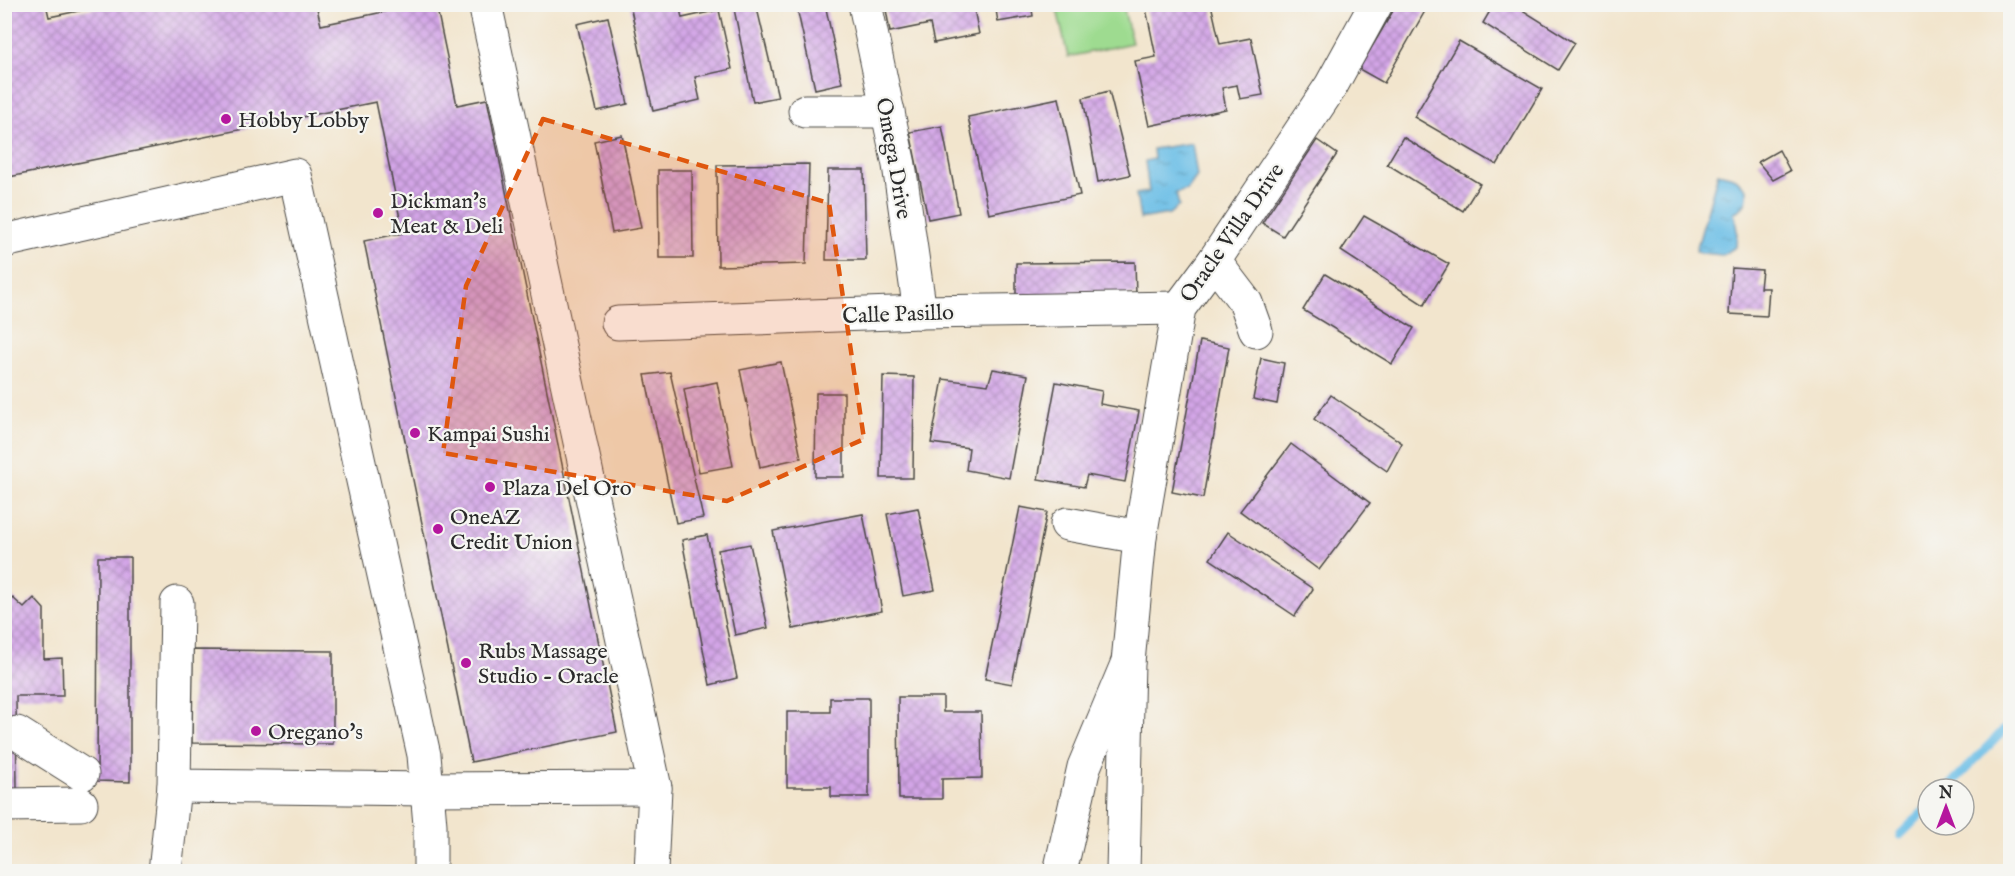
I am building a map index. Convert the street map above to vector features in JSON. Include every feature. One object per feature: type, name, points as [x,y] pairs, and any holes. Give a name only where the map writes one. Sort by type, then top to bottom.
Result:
[{"type":"street","points":[[485,4],[655,788],[651,872]]},
{"type":"street","name":"Omega Drive","points":[[865,4],[899,165],[920,312]]},
{"type":"street","name":"Oracle Villa Drive","points":[[1124,872],[1128,662],[1140,537],[1179,308],[1214,261],[1331,86],[1376,4]]},
{"type":"street","points":[[805,111],[888,111]]},
{"type":"street","points":[[4,241],[295,175],[424,755],[430,825],[430,872]]},
{"type":"street","points":[[1214,261],[1246,303],[1256,331]]},
{"type":"street","name":"Calle Pasillo","points":[[618,323],[920,312],[1179,308]]},
{"type":"street","points":[[1067,524],[1140,537]]},
{"type":"street","points":[[165,872],[174,786],[177,603]]},
{"type":"street","name":"Oracle Villa Drive","points":[[1060,872],[1084,767],[1128,662]]},
{"type":"street","points":[[4,805],[82,789],[17,733]]},
{"type":"street","points":[[174,786],[427,789],[655,788]]},
{"type":"highlighted area","points":[[543,119],[829,203],[864,439],[727,501],[443,453],[466,286]]},
{"type":"green space","points":[[1056,5],[1123,5],[1132,43],[1068,57]]},
{"type":"water","points":[[1192,143],[1197,176],[1187,190],[1176,193],[1179,206],[1169,214],[1140,219],[1136,194],[1149,192],[1145,161],[1154,159],[1153,149]]},
{"type":"water","points":[[1718,173],[1734,177],[1747,190],[1745,204],[1734,212],[1737,231],[1736,247],[1722,255],[1696,251]]},
{"type":"building","name":"Plaza Del Oro","points":[[4,4],[46,4],[49,17],[103,6],[103,4],[316,4],[321,25],[421,4],[436,4],[457,105],[487,99],[617,732],[471,762],[364,241],[403,233],[376,102],[4,178]]},
{"type":"building","points":[[679,4],[682,18],[719,10],[732,69],[695,77],[700,100],[653,111],[630,5]]},
{"type":"building","points":[[733,4],[756,4],[778,97],[753,102]]},
{"type":"building","points":[[796,4],[825,4],[842,83],[815,89]]},
{"type":"building","points":[[885,4],[973,4],[979,34],[934,43],[930,24],[890,32]]},
{"type":"building","points":[[995,4],[1031,4],[1033,16],[998,22]]},
{"type":"building","points":[[1145,4],[1211,4],[1220,44],[1251,38],[1263,95],[1240,99],[1237,85],[1222,88],[1226,109],[1149,126],[1135,61],[1156,57]]},
{"type":"building","points":[[1397,4],[1429,4],[1384,83],[1359,69]]},
{"type":"building","points":[[1494,4],[1513,4],[1575,43],[1558,70],[1483,23]]},
{"type":"building","points":[[608,17],[628,104],[597,111],[577,24]]},
{"type":"building","points":[[1459,41],[1542,89],[1497,165],[1414,117]]},
{"type":"building","points":[[1109,91],[1130,175],[1098,182],[1083,98]]},
{"type":"building","points":[[1059,98],[1080,195],[989,214],[968,117]]},
{"type":"building","points":[[942,126],[959,213],[928,219],[910,132]]},
{"type":"building","points":[[622,135],[641,228],[612,233],[594,141]]},
{"type":"building","points":[[1403,137],[1480,184],[1463,211],[1387,164]]},
{"type":"building","points":[[1317,140],[1337,154],[1283,236],[1262,223]]},
{"type":"building","points":[[1779,150],[1790,171],[1773,180],[1758,162]]},
{"type":"building","points":[[809,164],[806,264],[718,266],[717,165]]},
{"type":"building","points":[[658,170],[692,170],[693,258],[659,258]]},
{"type":"building","points":[[828,170],[864,170],[866,260],[826,260]]},
{"type":"building","points":[[1364,216],[1449,264],[1424,305],[1341,251]]},
{"type":"building","points":[[1135,262],[1136,295],[1016,296],[1016,263]]},
{"type":"building","points":[[1732,268],[1762,270],[1760,288],[1769,288],[1767,316],[1729,314]]},
{"type":"building","points":[[1325,274],[1414,328],[1392,364],[1303,310]]},
{"type":"building","points":[[1200,341],[1229,347],[1203,498],[1172,492]]},
{"type":"building","points":[[1261,358],[1284,363],[1277,404],[1253,399]]},
{"type":"building","points":[[781,362],[801,458],[760,467],[740,370]]},
{"type":"building","points":[[993,369],[1028,375],[1009,478],[966,470],[969,448],[931,443],[943,379],[988,385]]},
{"type":"building","points":[[670,372],[703,518],[676,523],[645,375]]},
{"type":"building","points":[[883,376],[914,377],[913,478],[881,478]]},
{"type":"building","points":[[717,382],[733,466],[699,472],[684,389]]},
{"type":"building","points":[[1056,382],[1102,391],[1100,404],[1139,411],[1125,482],[1087,475],[1084,487],[1038,479]]},
{"type":"building","points":[[816,393],[844,393],[844,477],[815,477]]},
{"type":"building","points":[[1331,395],[1402,443],[1387,471],[1314,419]]},
{"type":"building","points":[[1291,444],[1370,503],[1319,570],[1240,511]]},
{"type":"building","points":[[1020,507],[1047,512],[1012,684],[985,679]]},
{"type":"building","points":[[918,508],[935,590],[903,596],[887,514]]},
{"type":"building","points":[[863,514],[882,611],[793,629],[773,531]]},
{"type":"building","points":[[1228,532],[1313,589],[1295,616],[1210,559]]},
{"type":"building","points":[[707,535],[737,678],[710,685],[682,540]]},
{"type":"building","points":[[750,544],[768,628],[735,635],[718,550]]},
{"type":"building","points":[[98,557],[130,557],[130,782],[97,781]]},
{"type":"building","points":[[13,598],[24,608],[34,598],[44,609],[44,659],[62,658],[63,696],[16,696],[17,790],[4,790],[4,605]]},
{"type":"building","points":[[193,650],[333,651],[333,744],[192,743]]},
{"type":"building","points":[[898,697],[943,697],[943,712],[981,712],[982,778],[942,779],[942,799],[899,799]]},
{"type":"building","points":[[830,698],[869,698],[869,797],[831,797],[831,787],[787,787],[787,712],[830,712]]},
{"type":"waterway","points":[[1958,777],[2010,724]]},
{"type":"waterway","points":[[1900,835],[1916,819]]},
{"type":"place","name":"Hobby Lobby","points":[[226,119]]},
{"type":"place","name":"Dickman's Meat & Deli","points":[[378,213]]},
{"type":"place","name":"Kampai Sushi","points":[[415,433]]},
{"type":"place","name":"Plaza Del Oro","points":[[490,487]]},
{"type":"place","name":"OneAZ Credit Union","points":[[438,529]]},
{"type":"place","name":"Rubs Massage Studio - Oracle","points":[[466,663]]},
{"type":"place","name":"Oregano's","points":[[256,731]]}]
